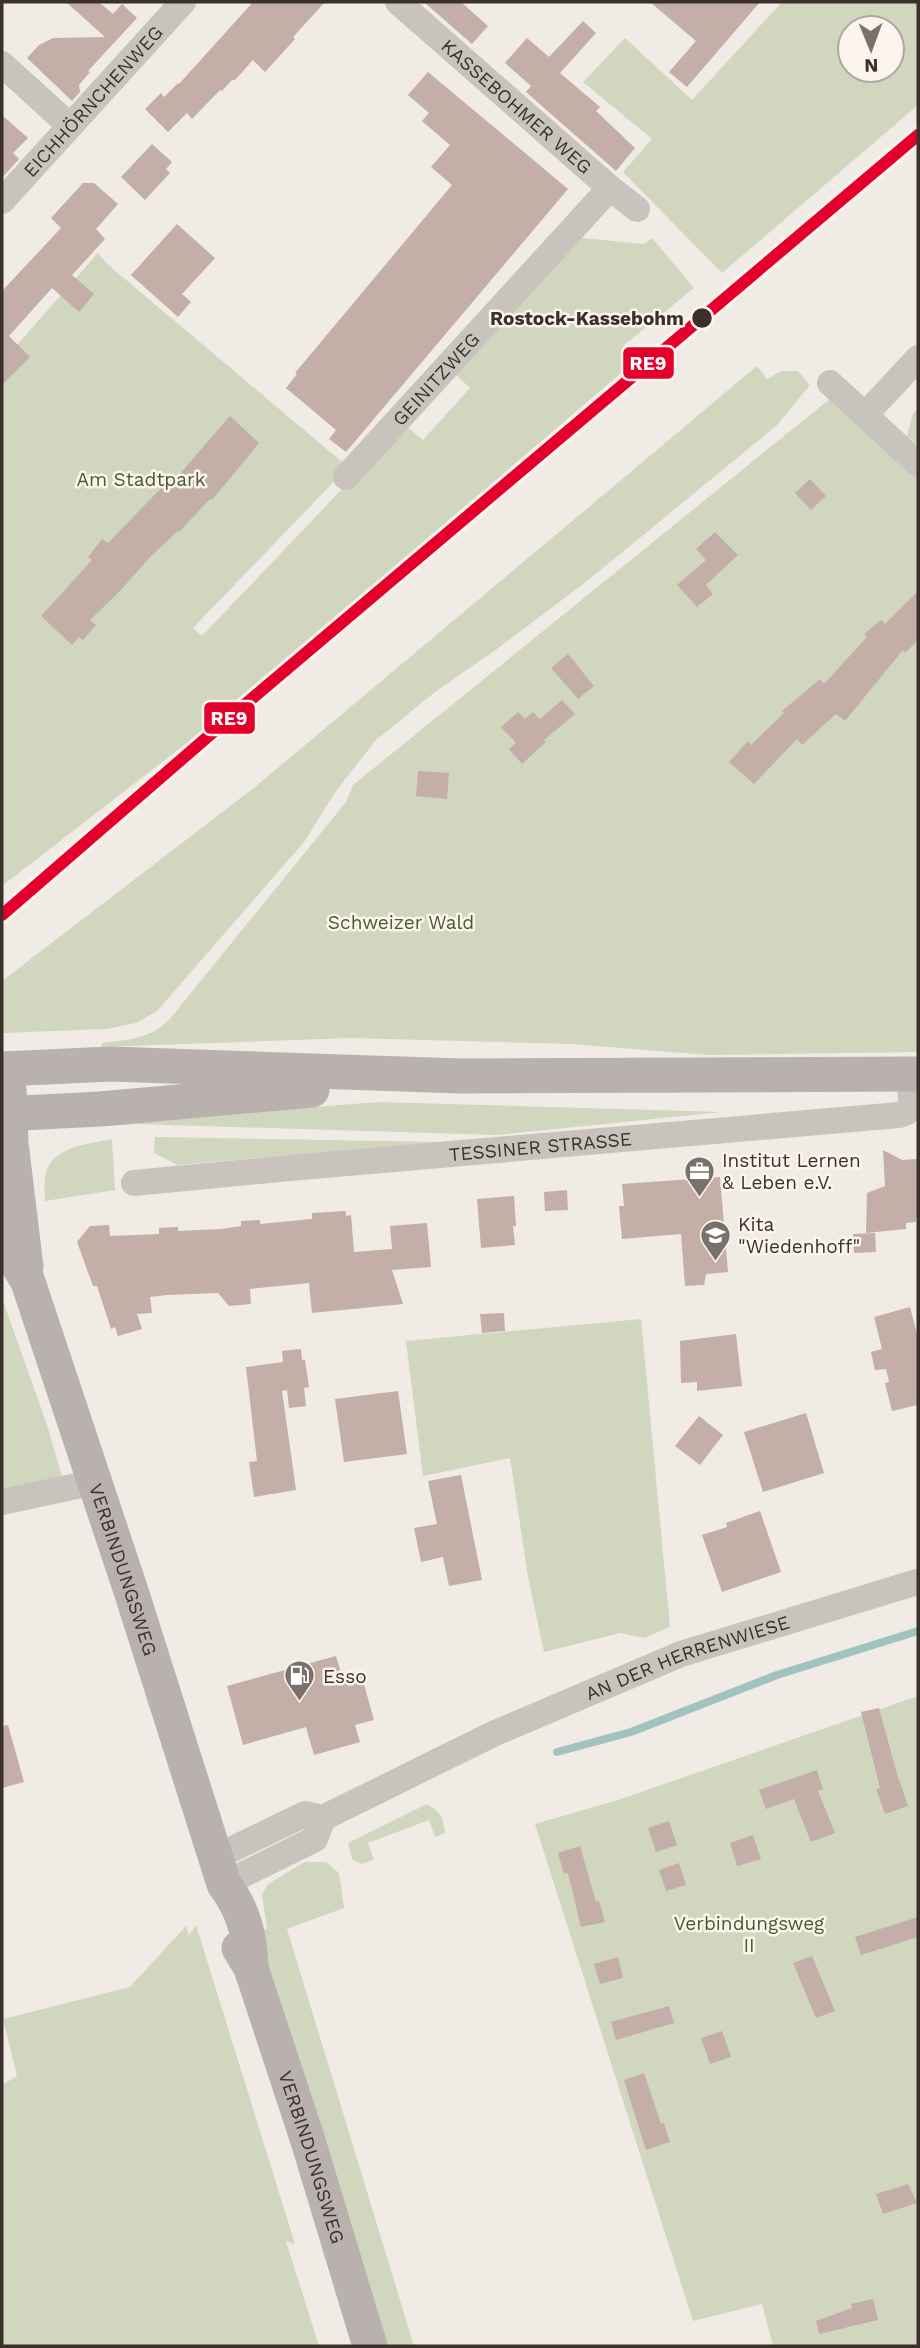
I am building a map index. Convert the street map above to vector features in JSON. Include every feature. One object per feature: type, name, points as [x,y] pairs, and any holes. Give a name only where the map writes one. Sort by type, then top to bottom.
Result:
[{"type":"main road","name":"TESSINER STRASSE","points":[[5,1069],[111,1064],[461,1076],[914,1074]]},
{"type":"main road","name":"VERBINDUNGSWEG","points":[[5,1069],[6,1114],[28,1282]]},
{"type":"main road","name":"TESSINER STRASSE","points":[[6,1114],[100,1109],[461,1076]]},
{"type":"main road","name":"VERBINDUNGSWEG","points":[[2,1237],[28,1282],[220,1871],[237,1901],[250,1939],[251,1968],[312,2154],[370,2346]]},
{"type":"street","name":"EICHHÖRNCHENWEG","points":[[2,201],[183,2]]},
{"type":"street","name":"KASSEBOHMER WEG","points":[[398,2],[637,209]]},
{"type":"street","points":[[2,64],[69,125]]},
{"type":"street","name":"GEINITZWEG","points":[[346,477],[610,188]]},
{"type":"street","points":[[864,415],[918,358]]},
{"type":"street","points":[[830,383],[918,464]]},
{"type":"street","name":"TESSINER STRASSE","points":[[134,1183],[899,1115],[911,1108],[914,1074]]},
{"type":"street","points":[[2,1502],[95,1482]]},
{"type":"street","name":"AN DER HERRENWIESE","points":[[220,1871],[315,1839],[323,1818],[466,1747],[681,1654],[917,1582]]},
{"type":"green space","points":[[782,2],[918,2],[918,105],[722,273],[623,172],[652,139],[583,82],[625,38],[692,100]]},
{"type":"green space","name":"Am Stadtpark","points":[[573,237],[644,244],[652,238],[694,288],[623,346],[635,361],[210,725],[2,886],[2,362],[98,253],[106,263],[348,467],[193,628],[202,636],[404,424],[423,440],[470,388],[451,370]]},
{"type":"green space","points":[[757,366],[767,379],[782,371],[798,371],[810,385],[777,425],[669,514],[587,581],[435,692],[376,740],[336,791],[304,842],[157,1011],[136,1023],[106,1029],[2,1033],[2,981],[255,787]]},
{"type":"green space","name":"Schweizer Wald","points":[[831,398],[918,478],[918,1052],[708,1055],[572,1044],[350,1038],[101,1047],[102,1043],[146,1035],[169,1020],[346,802],[353,785]]},
{"type":"green space","points":[[918,410],[918,445],[907,436],[913,413]]},
{"type":"green space","points":[[379,1102],[722,1112],[495,1135],[137,1124],[108,1126],[108,1123]]},
{"type":"green space","points":[[155,1137],[441,1142],[177,1165],[154,1153]]},
{"type":"green space","points":[[112,1139],[115,1190],[45,1201],[45,1176],[56,1157],[73,1148]]},
{"type":"green space","points":[[2,1298],[47,1425],[63,1480],[2,1491]]},
{"type":"green space","points":[[641,1319],[670,1627],[644,1638],[620,1633],[544,1652],[528,1577],[510,1458],[423,1476],[406,1341]]},
{"type":"green space","name":"Verbindungsweg II","points":[[918,1696],[918,2346],[773,2346],[762,2304],[693,2321],[535,1824],[618,1800]]},
{"type":"green space","points":[[427,1804],[440,1815],[445,1833],[435,1837],[429,1820],[368,1843],[374,1860],[361,1864],[352,1859],[348,1843]]},
{"type":"green space","points":[[305,1862],[326,1862],[339,1873],[344,1908],[287,1929],[414,2346],[385,2346],[258,1933],[267,1928],[262,1895],[268,1884]]},
{"type":"green space","points":[[196,1925],[295,2244],[286,2241],[319,2346],[2,2346],[2,2085],[17,2076],[3,2019],[130,1987],[186,1926],[189,1935]]},
{"type":"building","points":[[66,2],[99,2],[113,14],[122,4],[137,18],[88,71],[90,72],[79,85],[80,92],[72,101],[27,58],[39,45],[53,38],[105,37]]},
{"type":"building","points":[[253,2],[325,2],[265,72],[253,60],[192,119],[187,113],[168,132],[145,109],[161,93],[164,97],[179,84]]},
{"type":"building","points":[[424,2],[461,2],[488,26],[472,44]]},
{"type":"building","points":[[650,2],[760,2],[687,87],[669,72],[696,41]]},
{"type":"building","points":[[583,21],[596,33],[560,73],[600,107],[596,111],[635,148],[616,171],[526,92],[531,86],[505,63],[527,38],[549,57]]},
{"type":"building","points":[[428,72],[568,189],[346,452],[329,439],[336,430],[286,388],[297,374],[295,373],[452,185],[431,167],[450,145],[422,121],[429,113],[408,95]]},
{"type":"building","points":[[2,115],[28,138],[13,153],[19,159],[2,178]]},
{"type":"building","points":[[152,144],[172,162],[166,169],[170,173],[145,200],[121,177]]},
{"type":"building","points":[[83,183],[94,183],[118,204],[96,229],[105,239],[72,275],[94,294],[79,312],[52,288],[9,336],[30,357],[2,385],[2,291],[61,228],[51,218]]},
{"type":"building","points":[[177,224],[215,258],[182,294],[191,302],[178,317],[131,275]]},
{"type":"building","points":[[230,416],[259,443],[212,500],[151,556],[90,620],[96,625],[83,640],[79,637],[72,645],[41,616],[92,560],[88,557],[102,539],[108,543],[168,481],[171,484]]},
{"type":"building","points":[[810,479],[826,496],[811,510],[795,493]]},
{"type":"building","points":[[715,532],[738,555],[706,585],[713,594],[697,607],[677,585],[706,560],[696,549]]},
{"type":"building","points":[[918,591],[918,640],[905,653],[903,650],[845,721],[836,714],[802,745],[797,739],[754,784],[729,762],[748,741],[751,745],[784,713],[782,711],[820,679],[824,684],[867,637],[864,634],[881,620],[885,624]]},
{"type":"building","points":[[568,654],[594,686],[578,699],[551,668]]},
{"type":"building","points":[[562,700],[575,714],[544,740],[546,742],[522,764],[509,749],[516,743],[501,727],[518,712],[525,719],[533,712],[540,719]]},
{"type":"building","points":[[418,771],[449,773],[447,799],[416,796]]},
{"type":"building","points":[[883,1150],[902,1160],[917,1159],[918,1218],[916,1222],[906,1223],[906,1229],[866,1233],[867,1193],[885,1186]]},
{"type":"building","points":[[720,1177],[728,1272],[706,1274],[704,1285],[685,1286],[681,1234],[622,1239],[619,1206],[624,1206],[622,1184]]},
{"type":"building","points":[[567,1190],[568,1210],[545,1211],[544,1192]]},
{"type":"building","points":[[514,1196],[515,1245],[481,1248],[477,1199]]},
{"type":"building","points":[[346,1211],[346,1216],[351,1215],[354,1252],[392,1249],[390,1226],[427,1223],[431,1267],[392,1270],[403,1304],[312,1313],[309,1283],[250,1289],[251,1304],[229,1306],[218,1293],[167,1295],[150,1297],[152,1313],[137,1314],[142,1329],[118,1336],[115,1327],[111,1329],[97,1286],[93,1286],[77,1242],[90,1226],[109,1225],[110,1236],[159,1234],[159,1228],[178,1227],[178,1231],[221,1229],[241,1226],[241,1221],[260,1220],[260,1224],[312,1219],[312,1213]]},
{"type":"building","points":[[875,1233],[876,1252],[854,1253],[853,1234]]},
{"type":"building","points":[[910,1307],[918,1338],[918,1405],[892,1411],[885,1383],[889,1382],[886,1369],[875,1370],[871,1352],[882,1349],[874,1317]]},
{"type":"building","points":[[504,1313],[505,1331],[482,1333],[480,1314]]},
{"type":"building","points":[[736,1334],[742,1386],[697,1391],[697,1382],[681,1383],[680,1341]]},
{"type":"building","points":[[301,1349],[309,1387],[304,1388],[306,1406],[289,1408],[287,1390],[282,1391],[296,1490],[254,1497],[249,1462],[257,1461],[246,1367],[283,1362],[282,1351]]},
{"type":"building","points":[[398,1391],[407,1454],[344,1462],[335,1399]]},
{"type":"building","points":[[806,1413],[824,1473],[763,1492],[744,1432]]},
{"type":"building","points":[[699,1416],[723,1435],[700,1465],[675,1446]]},
{"type":"building","points":[[461,1475],[482,1580],[449,1586],[443,1557],[421,1562],[414,1528],[437,1524],[428,1481]]},
{"type":"building","points":[[760,1511],[781,1572],[722,1592],[702,1535],[727,1527],[726,1523]]},
{"type":"building","name":"Esso","points":[[336,1656],[343,1679],[361,1674],[374,1720],[355,1725],[360,1742],[314,1755],[306,1727],[243,1745],[227,1686]]},
{"type":"building","points":[[879,1708],[908,1806],[885,1814],[876,1789],[880,1788],[861,1712]]},
{"type":"building","points":[[8,1725],[24,1782],[2,1788],[2,1726]]},
{"type":"building","points":[[817,1770],[823,1789],[818,1791],[835,1833],[811,1842],[794,1799],[766,1809],[759,1790]]},
{"type":"building","points":[[669,1821],[677,1845],[656,1852],[648,1828]]},
{"type":"building","points":[[753,1835],[761,1859],[737,1866],[730,1843]]},
{"type":"building","points":[[580,1846],[596,1902],[599,1901],[605,1922],[581,1927],[568,1873],[564,1874],[558,1853]]},
{"type":"building","points":[[679,1863],[686,1885],[666,1891],[659,1870]]},
{"type":"building","points":[[918,1917],[918,1937],[861,1955],[855,1937]]},
{"type":"building","points":[[812,1956],[835,2011],[816,2018],[793,1963]]},
{"type":"building","points":[[618,1957],[623,1978],[600,1984],[594,1964]]},
{"type":"building","points":[[669,2006],[674,2023],[616,2040],[611,2022]]},
{"type":"building","points":[[722,2031],[731,2057],[710,2064],[701,2038]]},
{"type":"building","points":[[644,2073],[670,2142],[646,2150],[624,2080]]},
{"type":"building","points":[[908,2184],[917,2203],[883,2214],[876,2194]]},
{"type":"building","points":[[873,2299],[878,2320],[819,2334],[816,2321],[852,2308],[851,2304]]},
{"type":"waterway","points":[[557,1752],[631,1732],[777,1675],[918,1631]]},
{"type":"transit line","name":"RE9","points":[[2,915],[249,701],[918,135]]},
{"type":"place","name":"Rostock-Kassebohm","points":[[702,318]]},
{"type":"place","name":"Institut Lernen & Leben e.V.","points":[[699,1198]]},
{"type":"place","name":"Kita \"Wiedenhoff\"","points":[[715,1262]]},
{"type":"place","name":"Esso","points":[[300,1703]]}]
